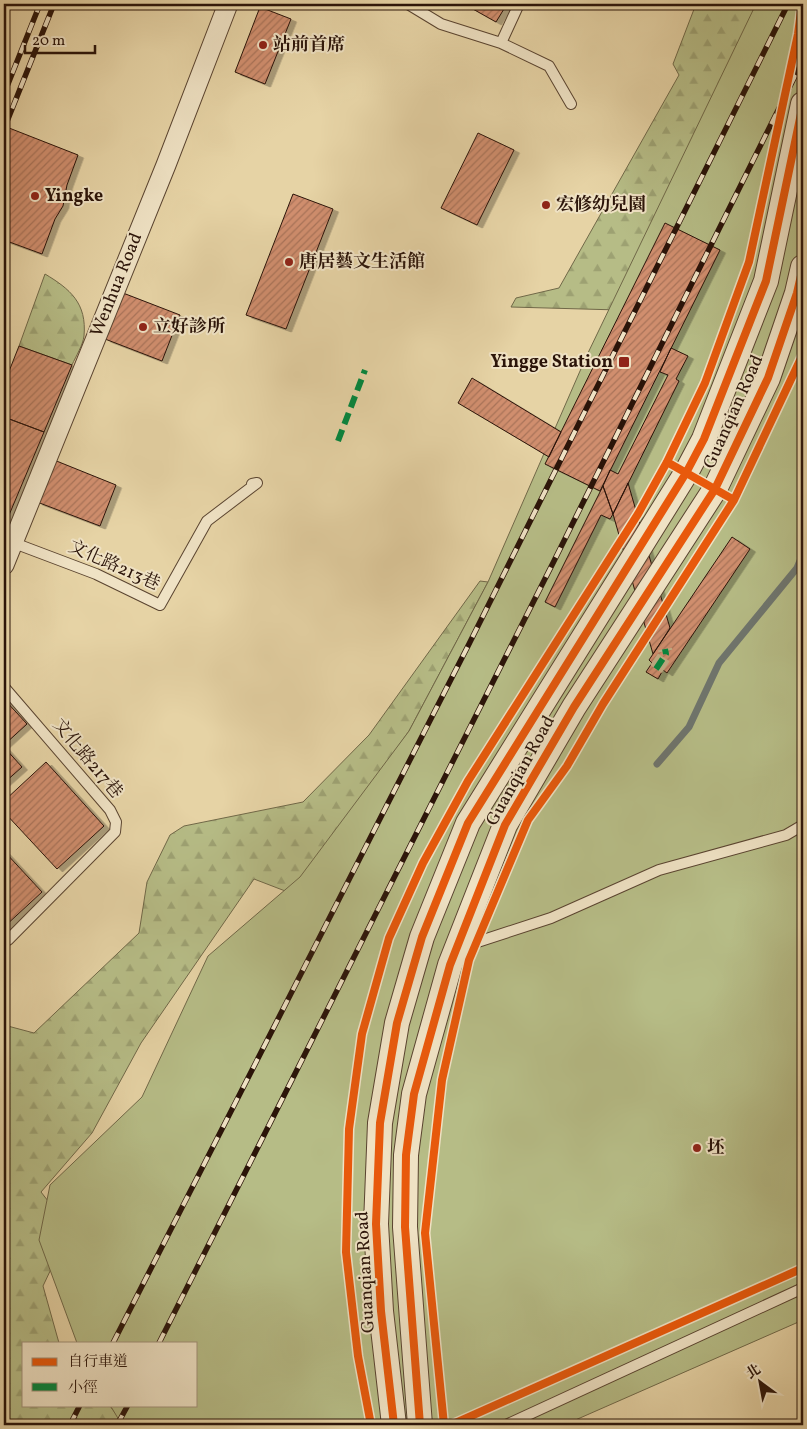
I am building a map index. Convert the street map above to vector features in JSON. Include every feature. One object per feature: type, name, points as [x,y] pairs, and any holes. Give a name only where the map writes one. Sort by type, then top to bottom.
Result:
[{"type":"street","name":"Wenhua Road","points":[[4,565],[166,165],[228,4]]},
{"type":"street","name":"Guanqian Road","points":[[394,1425],[382,1311],[376,1224],[380,1123],[397,1023],[422,937],[468,823],[686,473],[704,439],[766,280],[803,104]]},
{"type":"street","name":"Guanqian Road","points":[[420,1425],[405,1227],[406,1155],[414,1094],[456,949],[505,825],[574,707],[715,490],[768,378],[797,293],[803,267]]},
{"type":"lane","points":[[408,4],[442,24],[501,43],[549,66],[571,104]]},
{"type":"lane","points":[[501,43],[519,4]]},
{"type":"lane","name":"文化路213巷","points":[[14,543],[96,574],[160,605],[207,522],[257,483],[252,484]]},
{"type":"lane","name":"文化路217巷","points":[[4,687],[110,810],[116,822],[115,832],[8,940]]},
{"type":"lane","points":[[456,949],[551,918],[658,870],[786,835],[803,825]]},
{"type":"lane","points":[[506,1425],[803,1288]]},
{"type":"green space","points":[[696,4],[766,4],[619,310],[511,307],[516,298],[559,288],[679,75],[673,64]]},
{"type":"green space","points":[[756,4],[803,4],[803,1320],[564,1425],[465,1425],[458,1420],[441,1425],[122,1425],[111,1406],[198,1406],[198,1342],[77,1342],[39,1240],[50,1185],[142,1097],[208,956],[300,877],[409,731],[488,582],[587,355]]},
{"type":"green space","points":[[45,274],[62,285],[75,298],[83,314],[84,336],[72,365],[19,346]]},
{"type":"green space","points":[[480,581],[488,582],[409,731],[293,894],[254,879],[141,1043],[92,1133],[41,1192],[70,1229],[43,1286],[59,1342],[22,1342],[22,1406],[110,1406],[125,1425],[4,1425],[4,1025],[34,1033],[139,933],[147,882],[170,835],[184,826],[303,802],[369,735]]},
{"type":"building","points":[[464,4],[507,4],[496,22]]},
{"type":"building","name":"站前首席","points":[[260,7],[291,19],[265,84],[235,72]]},
{"type":"building","name":"Yingke","points":[[4,126],[78,155],[67,185],[63,206],[55,219],[42,254],[4,240]]},
{"type":"building","points":[[478,133],[514,150],[477,225],[441,208]]},
{"type":"building","name":"唐居藝文生活館","points":[[293,194],[333,209],[286,329],[246,315]]},
{"type":"building","points":[[665,223],[720,250],[600,491],[545,464]]},
{"type":"building","name":"立好診所","points":[[123,293],[180,315],[162,361],[105,339]]},
{"type":"building","points":[[19,346],[72,365],[44,432],[4,417],[4,384]]},
{"type":"building","points":[[671,348],[688,356],[676,379],[679,381],[613,514],[603,486],[610,470],[618,474],[668,375],[660,372]]},
{"type":"building","points":[[472,378],[561,432],[549,457],[458,403]]},
{"type":"building","points":[[4,417],[44,432],[4,527]]},
{"type":"building","points":[[54,460],[116,485],[100,526],[37,502]]},
{"type":"building","points":[[628,483],[670,628],[653,654],[613,514]]},
{"type":"building","points":[[603,486],[613,514],[610,519],[601,515],[555,607],[545,602]]},
{"type":"building","points":[[732,537],[750,549],[667,673],[663,670],[658,679],[646,672],[652,663],[649,660]]},
{"type":"building","points":[[4,699],[27,724],[4,745]]},
{"type":"building","points":[[4,747],[22,767],[4,783]]},
{"type":"building","points":[[46,762],[104,826],[57,869],[4,812],[4,801]]},
{"type":"building","points":[[4,851],[42,892],[4,927]]},
{"type":"waterway","points":[[657,764],[689,727],[719,663],[797,568],[803,554]]},
{"type":"tunnel","points":[[656,669],[666,654],[665,649]]},
{"type":"railway","points":[[4,94],[40,4]]},
{"type":"railway","points":[[4,129],[54,4]]},
{"type":"railway","points":[[114,1342],[469,644],[788,4]]},
{"type":"railway","points":[[160,1342],[554,561],[803,60]]},
{"type":"railway","points":[[70,1425],[80,1406]]},
{"type":"railway","points":[[117,1425],[127,1406]]},
{"type":"marked path","points":[[338,441],[365,370]]},
{"type":"marked path","points":[[656,669],[666,654],[665,649]]},
{"type":"cycle path","points":[[371,1425],[358,1356],[346,1252],[349,1129],[362,1034],[389,938],[423,863],[468,781],[638,514],[667,462],[705,383],[749,262],[798,34],[802,4]]},
{"type":"cycle path","points":[[394,1425],[381,1311],[376,1224],[380,1123],[397,1023],[422,937],[468,823],[686,473],[704,439],[766,281],[803,104]]},
{"type":"cycle path","points":[[420,1425],[405,1227],[406,1155],[414,1094],[450,965],[505,825],[574,707],[715,489],[768,378],[797,293],[803,267]]},
{"type":"cycle path","points":[[444,1425],[425,1233],[442,1080],[469,960],[528,820],[567,766],[603,704],[734,500],[803,354]]},
{"type":"cycle path","points":[[667,462],[734,500]]},
{"type":"cycle path","points":[[451,1425],[803,1268]]},
{"type":"place","name":"站前首席","points":[[263,45]]},
{"type":"place","name":"Yingke","points":[[35,196]]},
{"type":"place","name":"宏修幼兒園","points":[[546,205]]},
{"type":"place","name":"唐居藝文生活館","points":[[289,262]]},
{"type":"place","name":"立好診所","points":[[143,327]]},
{"type":"place","name":"Yingge Station","points":[[624,362]]},
{"type":"place","name":"坯","points":[[697,1148]]}]
